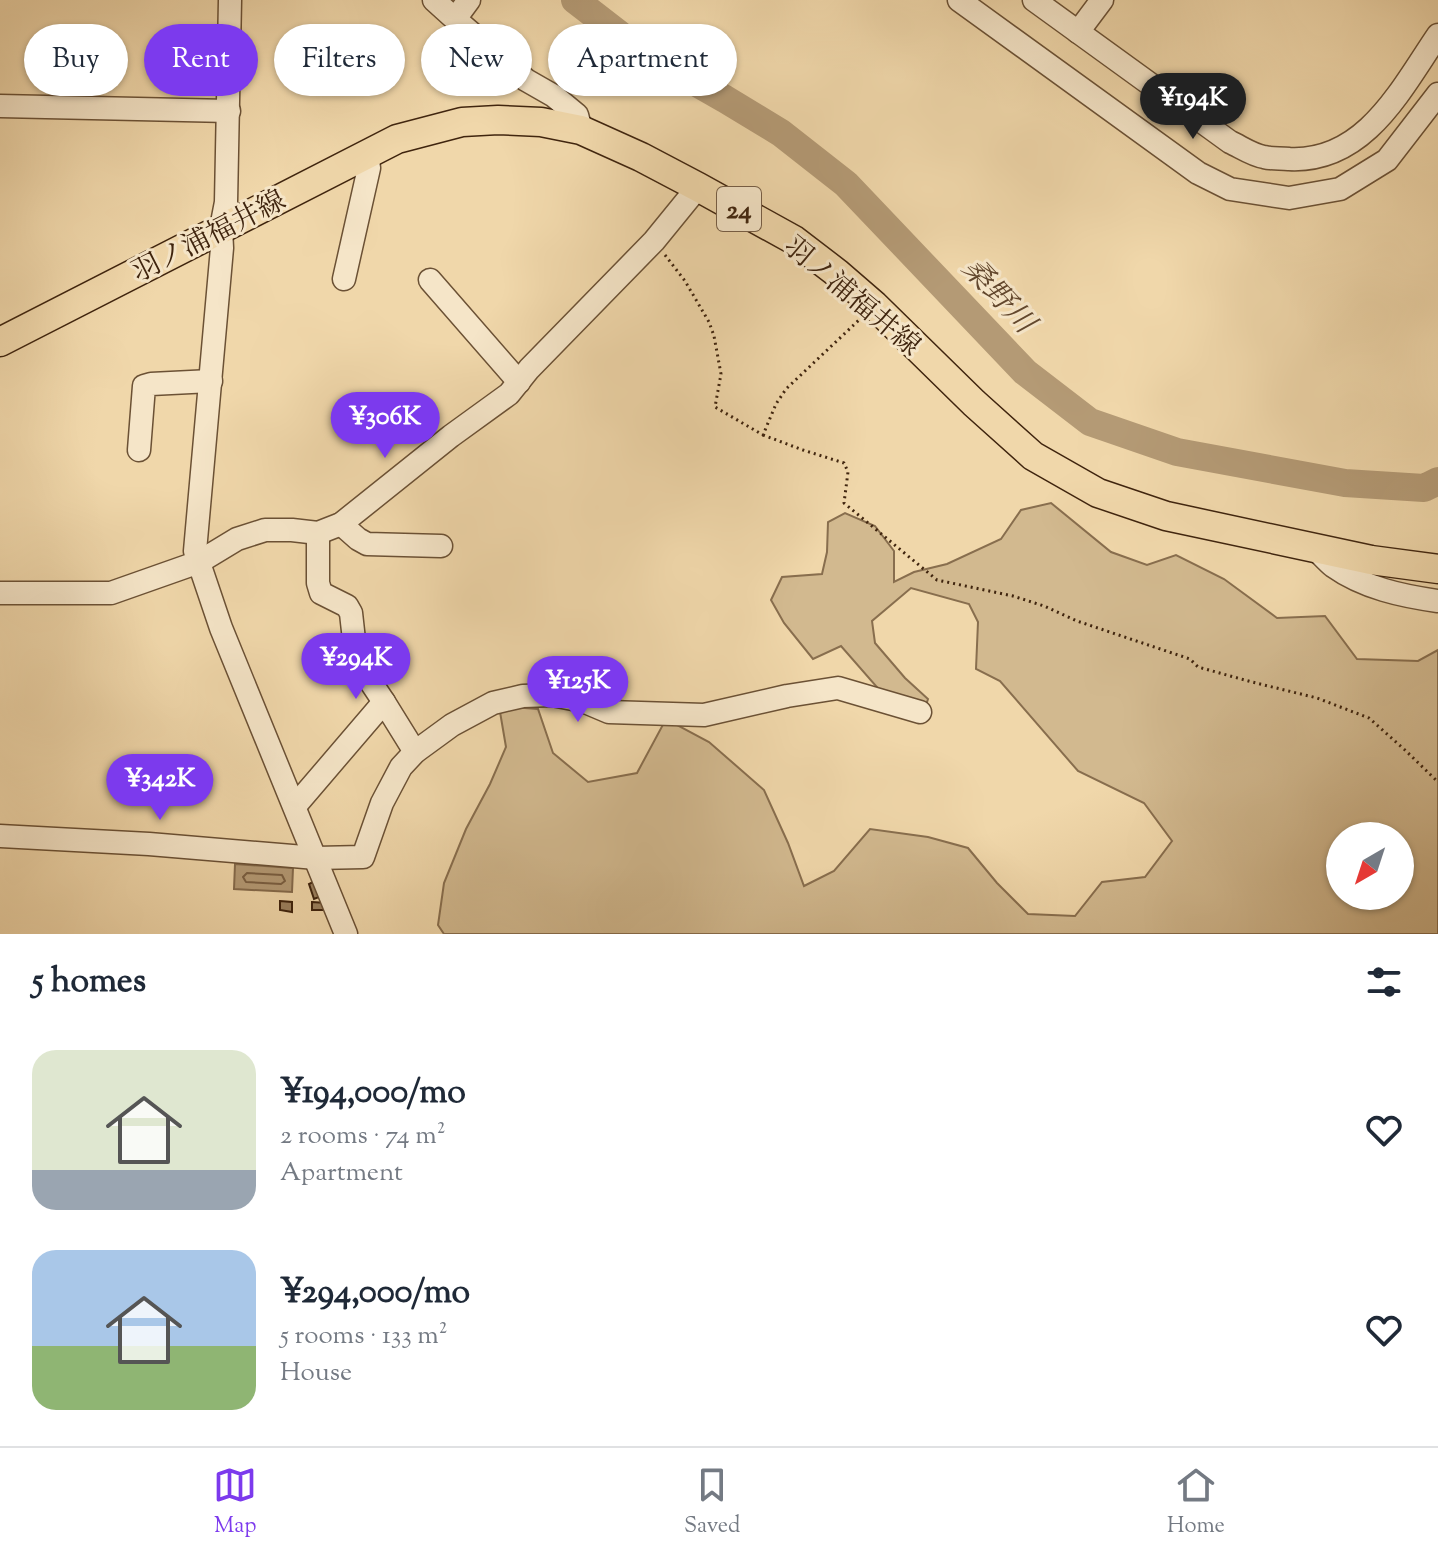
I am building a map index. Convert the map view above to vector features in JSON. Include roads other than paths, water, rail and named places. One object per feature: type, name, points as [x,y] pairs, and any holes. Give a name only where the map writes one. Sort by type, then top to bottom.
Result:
[{"type":"main road","name":"羽ノ浦福井線","points":[[0,342],[397,139],[462,122],[541,122],[581,130],[641,157],[794,240],[874,305],[1033,456],[1098,493],[1166,516],[1371,560],[1438,569]]},
{"type":"street","points":[[230,0],[226,202],[221,228],[222,248],[195,551],[221,628],[346,934]]},
{"type":"street","points":[[434,0],[461,9],[526,80],[554,96],[577,115],[581,130]]},
{"type":"street","points":[[959,0],[1198,173],[1230,189],[1289,198],[1340,189],[1387,160],[1438,94]]},
{"type":"street","points":[[1034,0],[1230,142],[1264,157],[1297,159],[1328,155],[1354,142],[1393,101],[1438,35]]},
{"type":"street","points":[[1078,32],[1102,0]]},
{"type":"street","points":[[0,106],[229,111]]},
{"type":"street","points":[[344,279],[369,168],[367,154]]},
{"type":"street","points":[[0,593],[111,593],[199,562],[237,539],[265,530],[318,533],[341,524],[509,394],[529,369],[654,241],[698,187]]},
{"type":"street","points":[[430,280],[519,382]]},
{"type":"street","points":[[139,450],[144,386],[211,381]]},
{"type":"street","points":[[341,524],[367,544],[441,546]]},
{"type":"street","points":[[318,533],[318,583],[321,593],[347,606],[351,613],[360,666],[415,752]]},
{"type":"street","points":[[1314,548],[1333,566],[1363,582],[1389,592],[1438,601]]},
{"type":"street","points":[[0,836],[316,858],[363,857],[388,789],[401,767],[415,752],[452,725],[493,703],[523,696],[552,695],[583,701],[609,712],[704,715],[838,688],[920,712]]},
{"type":"street","points":[[295,806],[384,702]]},
{"type":"water","points":[[235,864],[293,868],[292,892],[234,889]]},
{"type":"waterway","name":"桑野川","points":[[575,0],[641,51],[781,133],[846,184],[1025,372],[1090,422],[1177,452],[1345,483],[1424,488],[1438,481]]}]
